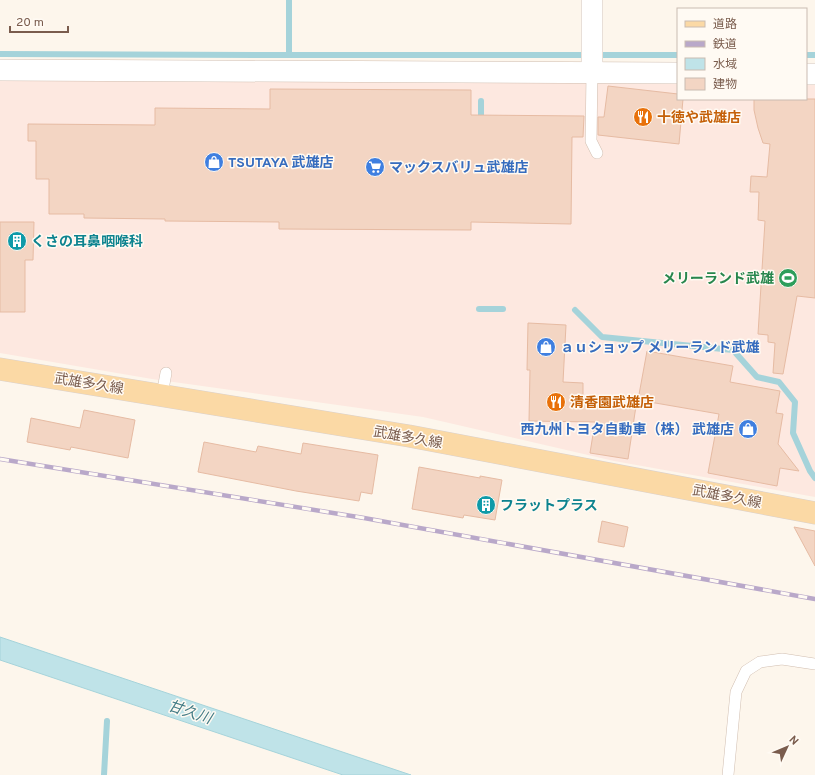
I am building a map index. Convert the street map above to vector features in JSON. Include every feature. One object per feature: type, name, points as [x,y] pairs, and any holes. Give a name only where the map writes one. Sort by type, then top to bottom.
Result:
[{"type":"main road","name":"武雄多久線","points":[[0,368],[416,438],[815,513]]},
{"type":"street","points":[[592,0],[592,72]]},
{"type":"street","points":[[0,70],[677,73]]},
{"type":"lane","points":[[592,72],[591,141],[597,153]]},
{"type":"lane","points":[[162,395],[166,373]]},
{"type":"lane","points":[[728,775],[736,692],[746,672],[760,662],[782,659],[815,664]]},
{"type":"shaded area","points":[[0,77],[677,80],[677,100],[807,100],[807,81],[815,81],[815,497],[614,461],[423,417],[152,379],[0,353]]},
{"type":"water","name":"甘久川","points":[[0,637],[411,775],[343,775],[0,660]]},
{"type":"building","name":"十徳や武雄店","points":[[608,86],[677,94],[677,100],[683,100],[679,144],[598,135],[598,117],[604,117]]},
{"type":"building","points":[[270,89],[471,90],[471,115],[584,116],[583,137],[572,137],[571,224],[471,222],[471,230],[279,229],[279,222],[165,221],[165,219],[84,218],[84,214],[49,214],[49,179],[36,179],[36,141],[28,141],[28,124],[155,125],[155,108],[270,109]]},
{"type":"building","name":"メリーランド武雄","points":[[815,99],[815,298],[797,296],[783,374],[773,373],[775,343],[768,342],[768,335],[758,334],[765,221],[758,220],[759,192],[750,192],[751,176],[767,177],[770,144],[763,143],[754,110],[754,100]]},
{"type":"building","points":[[0,222],[34,222],[33,260],[25,260],[25,312],[0,312]]},
{"type":"building","points":[[528,323],[566,325],[563,382],[583,383],[583,397],[636,406],[628,459],[590,453],[595,422],[529,421],[530,370],[527,370]]},
{"type":"building","name":"西九州トヨタ自動車（株） 武雄店","points":[[647,351],[733,366],[730,382],[780,391],[776,413],[783,414],[778,444],[799,471],[780,468],[777,486],[708,473],[719,414],[638,400]]},
{"type":"building","points":[[84,410],[135,420],[128,458],[71,447],[70,450],[27,442],[31,418],[80,428]]},
{"type":"building","points":[[204,442],[256,452],[258,446],[301,454],[303,443],[378,455],[372,494],[361,492],[359,501],[296,491],[198,472]]},
{"type":"building","points":[[419,467],[480,478],[480,476],[502,480],[495,520],[464,515],[463,518],[412,509]]},
{"type":"building","points":[[602,521],[628,527],[624,547],[598,542]]},
{"type":"building","points":[[794,527],[815,531],[815,566]]},
{"type":"waterway","points":[[289,0],[289,55],[677,55]]},
{"type":"waterway","points":[[0,54],[289,55]]},
{"type":"waterway","points":[[807,55],[815,55]]},
{"type":"waterway","points":[[481,101],[481,123]]},
{"type":"waterway","points":[[479,309],[503,309]]},
{"type":"waterway","points":[[575,310],[602,337],[733,350],[757,377],[779,382],[795,402],[793,433],[810,471],[815,478]]},
{"type":"waterway","points":[[104,775],[107,721]]},
{"type":"railway","points":[[0,459],[364,518],[815,599]]},
{"type":"place","name":"十徳や武雄店","points":[[643,117]]},
{"type":"place","name":"TSUTAYA 武雄店","points":[[214,162]]},
{"type":"place","name":"マックスバリュ武雄店","points":[[375,167]]},
{"type":"place","name":"くさの耳鼻咽喉科","points":[[17,241]]},
{"type":"place","name":"メリーランド武雄","points":[[788,278]]},
{"type":"place","name":"ａｕショップ メリーランド武雄","points":[[546,347]]},
{"type":"place","name":"清香園武雄店","points":[[556,402]]},
{"type":"place","name":"西九州トヨタ自動車（株） 武雄店","points":[[748,429]]},
{"type":"place","name":"フラットプラス","points":[[486,505]]}]
